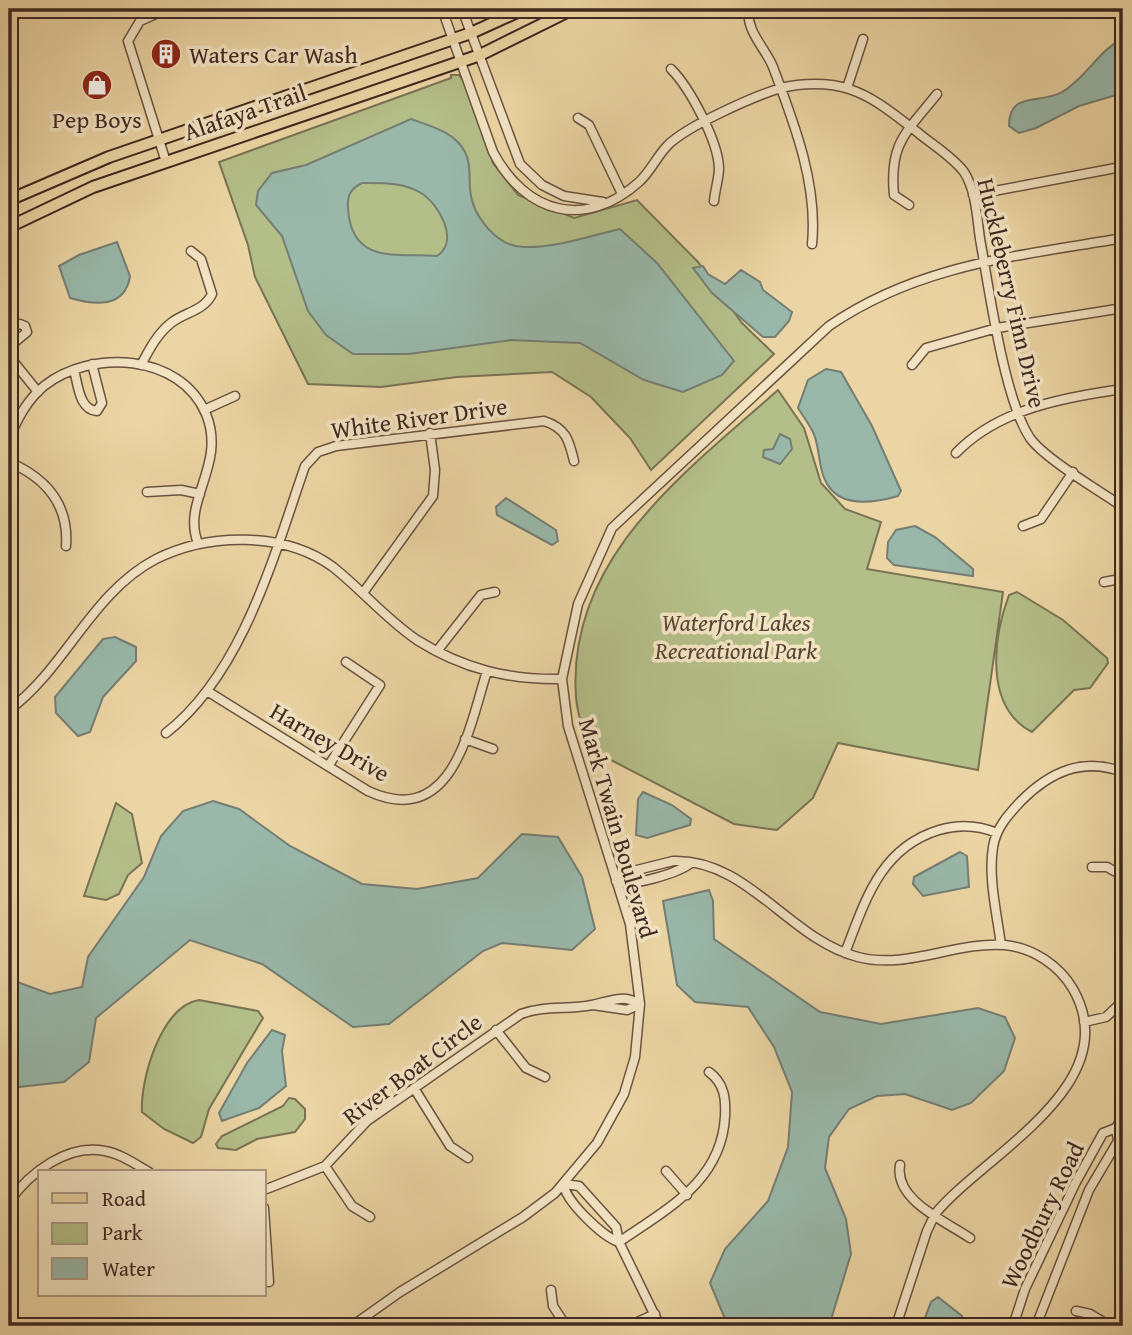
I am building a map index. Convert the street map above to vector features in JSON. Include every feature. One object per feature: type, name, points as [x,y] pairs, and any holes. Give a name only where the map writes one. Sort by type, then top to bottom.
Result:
[{"type":"main road","name":"Alafaya Trail","points":[[9,201],[57,177],[453,40],[524,9]]},
{"type":"main road","name":"Alafaya Trail","points":[[9,227],[67,197],[480,55],[573,9]]},
{"type":"street","points":[[166,162],[128,41],[140,21],[167,9]]},
{"type":"street","name":"Huckleberry Finn Drive","points":[[442,9],[493,152],[503,172],[520,191],[542,204],[564,211],[595,210],[603,202],[622,194],[654,167],[668,145],[703,122],[781,88],[807,84],[847,88],[875,101],[911,127],[964,173],[973,195],[997,328],[1018,414],[1031,440],[1123,507]]},
{"type":"street","points":[[462,9],[520,164],[542,185],[564,196],[603,202]]},
{"type":"street","points":[[749,9],[753,32],[771,63],[781,88],[808,180],[814,226],[812,244]]},
{"type":"street","points":[[847,88],[863,39]]},
{"type":"street","points":[[671,69],[685,82],[716,150],[719,169],[714,201]]},
{"type":"street","points":[[909,205],[894,195],[891,169],[894,153],[937,94]]},
{"type":"street","points":[[578,118],[589,125],[622,194]]},
{"type":"street","points":[[973,195],[1121,167]]},
{"type":"street","name":"Mark Twain Boulevard","points":[[352,1326],[400,1292],[523,1217],[564,1184],[597,1143],[624,1094],[635,1057],[640,1003],[630,925],[568,726],[562,679],[578,604],[612,528],[830,326],[856,308],[897,287],[940,271],[1123,238]]},
{"type":"street","points":[[141,365],[154,342],[169,325],[208,303],[212,294],[201,259],[191,251]]},
{"type":"street","points":[[912,365],[926,348],[997,328],[1123,308]]},
{"type":"street","points":[[9,328],[20,324],[25,326],[27,332],[9,347]]},
{"type":"street","points":[[9,356],[38,392]]},
{"type":"street","points":[[9,438],[21,412],[38,392],[74,370],[92,364],[126,362],[141,365],[179,383],[204,410],[211,430],[209,471],[194,514],[194,533],[198,543]]},
{"type":"street","points":[[74,370],[84,405],[97,411],[102,403],[92,364]]},
{"type":"street","points":[[956,453],[971,437],[1048,402],[1123,389]]},
{"type":"street","points":[[204,410],[235,396]]},
{"type":"street","name":"White River Drive","points":[[166,733],[186,717],[207,691],[258,603],[306,466],[318,452],[336,446],[430,433],[544,421],[556,425],[568,437],[574,461]]},
{"type":"street","points":[[363,593],[433,496],[435,470],[430,433]]},
{"type":"street","points":[[9,462],[45,482],[58,500],[67,531],[65,546]]},
{"type":"street","points":[[1023,526],[1041,519],[1073,472]]},
{"type":"street","points":[[147,492],[181,490],[200,494]]},
{"type":"street","points":[[9,710],[107,597],[126,579],[156,559],[198,543],[244,539],[277,545],[330,565],[393,622],[437,651],[487,671],[522,680],[562,679]]},
{"type":"street","points":[[1104,582],[1120,579],[1123,574]]},
{"type":"street","points":[[437,651],[481,595],[495,592]]},
{"type":"street","points":[[329,765],[380,685],[346,662]]},
{"type":"street","name":"Harney Drive","points":[[207,691],[379,796],[418,797],[447,778],[454,768],[487,671]]},
{"type":"street","points":[[465,739],[492,748]]},
{"type":"street","points":[[1001,945],[992,861],[997,833],[1013,810],[1052,775],[1090,765],[1123,772]]},
{"type":"street","points":[[845,953],[871,886],[898,852],[923,836],[949,828],[979,826],[997,833]]},
{"type":"street","points":[[616,880],[628,884],[678,871],[691,863],[708,866],[729,875],[845,953],[885,960],[1001,945],[1026,950],[1058,969],[1077,997],[1084,1022],[1084,1040],[1078,1066],[1055,1101],[935,1214],[896,1326]]},
{"type":"street","points":[[1092,867],[1107,867],[1123,876]]},
{"type":"street","points":[[1084,1022],[1106,1017],[1123,1001]]},
{"type":"street","name":"River Boat Circle","points":[[266,1189],[325,1166],[362,1125],[512,1018],[536,1009],[593,1005],[627,1010],[640,1003]]},
{"type":"street","points":[[496,1030],[526,1068],[545,1077]]},
{"type":"street","points":[[619,1242],[687,1195],[714,1162],[724,1128],[723,1090],[709,1072]]},
{"type":"street","points":[[414,1088],[450,1146],[468,1158]]},
{"type":"street","name":"Woodbury Road","points":[[1036,1326],[1089,1190],[1118,1141],[1116,1128],[1123,1115]]},
{"type":"street","name":"Woodbury Road","points":[[1013,1326],[1025,1289],[1076,1182],[1103,1133],[1116,1128]]},
{"type":"street","points":[[40,1170],[87,1150],[111,1153],[145,1170]]},
{"type":"street","points":[[901,1165],[899,1180],[903,1190],[970,1238]]},
{"type":"street","points":[[325,1166],[352,1206],[370,1217]]},
{"type":"street","points":[[666,1171],[687,1195]]},
{"type":"street","points":[[10,1196],[38,1172]]},
{"type":"street","points":[[619,1242],[606,1236],[568,1198],[564,1184],[579,1186],[615,1227],[619,1242],[660,1326]]},
{"type":"street","points":[[266,1238],[269,1282]]},
{"type":"street","points":[[551,1290],[553,1306],[566,1326]]},
{"type":"street","points":[[1076,1311],[1090,1314],[1110,1326]]},
{"type":"street","points":[[629,1326],[655,1314]]},
{"type":"street","points":[[9,1315],[18,1326]]},
{"type":"green space","points":[[451,75],[459,75],[467,86],[493,163],[518,195],[574,218],[637,200],[698,262],[742,323],[774,354],[651,470],[630,438],[591,397],[552,372],[457,377],[381,387],[308,384],[255,277],[248,245],[219,162],[451,78]]},
{"type":"green space","name":"Waterford Lakes Recreational Park","points":[[778,390],[804,428],[821,483],[845,509],[881,522],[867,569],[1003,592],[978,770],[838,743],[813,798],[777,830],[734,824],[588,748],[576,697],[578,647],[590,602],[611,560],[639,522],[671,487]]},
{"type":"green space","points":[[1017,592],[1063,620],[1107,658],[1108,663],[1090,688],[1074,690],[1032,732],[1017,721],[1006,706],[999,689],[996,670],[1003,612],[1009,595]]},
{"type":"green space","points":[[116,803],[132,814],[142,863],[128,875],[119,894],[106,900],[84,896]]},
{"type":"green space","points":[[199,1000],[258,1011],[263,1018],[209,1109],[201,1137],[193,1143],[164,1129],[142,1112],[142,1098],[149,1064],[164,1030],[186,1005]]},
{"type":"green space","points":[[289,1098],[295,1099],[305,1109],[305,1119],[295,1132],[257,1139],[236,1150],[218,1148],[216,1144],[222,1136],[283,1106]]},
{"type":"water","points":[[1123,38],[1123,93],[1079,106],[1036,128],[1019,133],[1009,126],[1014,107],[1027,100],[1062,92],[1106,50]]},
{"type":"water","points":[[411,119],[441,131],[455,139],[465,152],[475,209],[496,236],[514,246],[536,247],[620,229],[657,263],[734,361],[722,375],[683,392],[644,380],[580,343],[511,340],[409,354],[353,354],[326,335],[308,311],[282,236],[256,205],[258,191],[272,173],[306,165]],"holes":[[[362,183],[407,187],[428,198],[440,214],[447,232],[444,249],[437,256],[392,255],[367,248],[358,240],[351,227],[348,209],[350,193]]]},
{"type":"water","points":[[117,242],[130,276],[122,294],[107,302],[98,303],[70,298],[59,266],[79,255]]},
{"type":"water","points":[[703,266],[708,274],[725,284],[741,270],[760,282],[763,290],[792,312],[789,321],[775,337],[763,337],[712,293],[693,268]]},
{"type":"water","points":[[826,369],[841,372],[872,426],[901,491],[898,496],[868,502],[847,500],[831,489],[825,480],[815,438],[798,408],[808,380]]},
{"type":"water","points":[[780,434],[790,439],[792,449],[780,464],[763,457],[764,450],[773,449]]},
{"type":"water","points":[[506,498],[556,530],[558,541],[552,545],[497,515],[496,507]]},
{"type":"water","points":[[915,526],[935,537],[973,569],[973,576],[894,565],[887,558],[888,542],[896,530]]},
{"type":"water","points":[[115,637],[136,647],[136,661],[103,697],[90,732],[78,736],[56,713],[55,697],[103,639]]},
{"type":"water","points":[[643,792],[672,805],[691,819],[690,825],[647,838],[636,835],[638,799]]},
{"type":"water","points":[[213,801],[239,809],[290,846],[362,884],[417,889],[478,878],[522,834],[558,837],[582,877],[595,929],[572,950],[502,943],[483,951],[389,1024],[353,1027],[262,964],[190,940],[96,1018],[89,1062],[64,1082],[19,1087],[9,1083],[9,979],[50,994],[82,987],[88,957],[144,877],[161,836],[183,811]]},
{"type":"water","points":[[960,852],[967,856],[969,887],[923,896],[913,884],[914,877]]},
{"type":"water","points":[[709,890],[713,901],[714,939],[820,1012],[881,1024],[978,1008],[1005,1017],[1015,1038],[1004,1071],[971,1103],[952,1110],[905,1094],[877,1096],[849,1109],[829,1137],[825,1168],[846,1219],[851,1254],[829,1326],[728,1326],[710,1283],[725,1249],[768,1201],[788,1147],[792,1092],[774,1047],[748,1007],[695,1002],[677,985],[663,901]]},
{"type":"water","points":[[272,1030],[285,1035],[282,1051],[286,1086],[259,1108],[222,1121],[219,1113],[247,1063]]},
{"type":"water","points":[[938,1297],[962,1316],[961,1326],[922,1326],[931,1302]]},
{"type":"place","name":"Waters Car Wash","points":[[166,54]]},
{"type":"place","name":"Pep Boys","points":[[97,85]]}]
